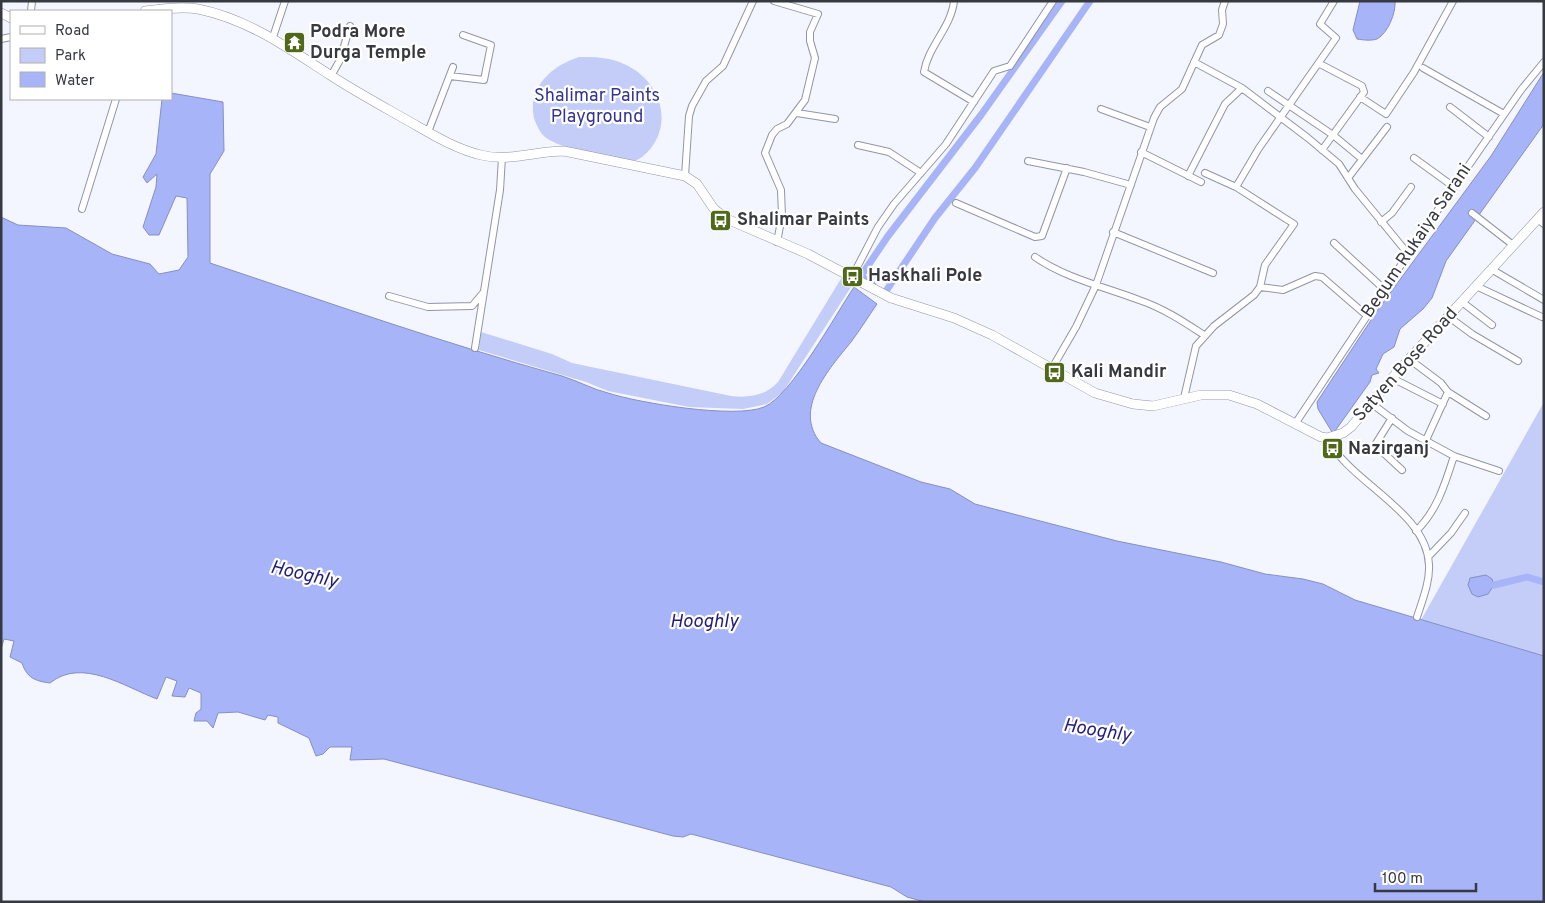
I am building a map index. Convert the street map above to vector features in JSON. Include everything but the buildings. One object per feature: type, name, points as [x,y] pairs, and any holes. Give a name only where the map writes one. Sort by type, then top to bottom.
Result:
[{"type":"main road","points":[[171,10],[197,9],[247,25],[273,37],[331,76],[463,150],[482,155],[502,157],[564,150],[685,176],[697,184],[714,209],[727,219],[854,278],[891,298],[954,318],[992,335],[1051,370],[1095,393],[1132,404],[1159,406],[1201,394],[1229,395],[1257,404],[1321,437],[1327,438]]},
{"type":"main road","name":"Satyen Bose Road","points":[[1327,438],[1343,433],[1513,245],[1542,219]]},
{"type":"street","points":[[273,37],[285,1]]},
{"type":"street","points":[[685,176],[689,116],[692,106],[706,80],[723,66],[753,1]]},
{"type":"street","points":[[774,1],[818,14],[810,32],[810,40],[815,58],[814,68],[804,100],[797,113],[787,124],[777,129],[765,153],[781,190],[782,216],[777,242]]},
{"type":"street","points":[[954,1],[947,25],[926,59],[924,72],[974,102]]},
{"type":"street","points":[[854,278],[878,227],[946,144],[994,71],[1010,66],[1053,1]]},
{"type":"street","points":[[1051,370],[1076,327],[1096,285],[1150,128],[1160,107],[1182,89],[1202,45],[1219,35],[1223,24],[1222,10],[1225,1]]},
{"type":"street","points":[[1236,188],[1259,148],[1320,64],[1336,38],[1320,24],[1334,1]]},
{"type":"street","points":[[1360,97],[1386,114],[1414,72],[1453,1]]},
{"type":"street","points":[[331,76],[340,60],[350,26]]},
{"type":"street","points":[[450,76],[484,80],[491,45],[463,35]]},
{"type":"street","points":[[1194,62],[1242,88],[1338,164],[1381,222],[1409,255]]},
{"type":"street","name":"Begum Rukaiya Sarani","points":[[1296,424],[1366,315],[1504,114],[1544,62]]},
{"type":"street","points":[[1320,64],[1362,86],[1364,92],[1322,150]]},
{"type":"street","points":[[428,132],[454,67]]},
{"type":"street","points":[[1423,68],[1504,114]]},
{"type":"street","points":[[1188,176],[1225,104],[1242,88]]},
{"type":"street","points":[[1268,91],[1333,135],[1362,158]]},
{"type":"street","points":[[82,209],[116,100]]},
{"type":"street","points":[[1450,107],[1489,137]]},
{"type":"street","points":[[1101,109],[1150,128]]},
{"type":"street","points":[[797,113],[835,119]]},
{"type":"street","points":[[1348,178],[1386,127]]},
{"type":"street","points":[[858,146],[889,152],[921,173]]},
{"type":"street","points":[[1141,152],[1201,182]]},
{"type":"street","points":[[475,348],[500,190],[502,157]]},
{"type":"street","points":[[1414,158],[1454,187]]},
{"type":"street","points":[[1028,161],[1067,168],[1131,185]]},
{"type":"street","points":[[956,203],[1035,237],[1042,236],[1067,168]]},
{"type":"street","points":[[1184,398],[1191,360],[1196,346],[1204,335],[1254,295],[1260,287],[1265,265],[1294,224],[1236,188],[1206,173]]},
{"type":"street","points":[[1381,222],[1392,213],[1411,187]]},
{"type":"street","points":[[1472,213],[1513,245]]},
{"type":"street","points":[[1113,232],[1213,273]]},
{"type":"street","points":[[1334,243],[1384,289]]},
{"type":"street","points":[[1035,257],[1096,285],[1141,300],[1176,317],[1204,335]]},
{"type":"street","points":[[1491,269],[1544,300]]},
{"type":"street","points":[[1260,287],[1283,290],[1316,276],[1322,277],[1366,315]]},
{"type":"street","points":[[1476,286],[1542,317]]},
{"type":"street","points":[[389,296],[428,307],[472,306],[484,292]]},
{"type":"street","points":[[1462,302],[1492,325]]},
{"type":"street","points":[[1449,317],[1472,334],[1518,361]]},
{"type":"street","points":[[1409,359],[1441,383],[1448,392],[1486,416]]},
{"type":"street","points":[[1392,378],[1443,404]]},
{"type":"street","points":[[1426,440],[1448,392]]},
{"type":"street","points":[[1372,402],[1392,418],[1454,456],[1498,471]]},
{"type":"street","points":[[1392,418],[1375,445],[1402,470]]},
{"type":"street","points":[[1327,438],[1335,454],[1402,513],[1416,530],[1428,556],[1429,574],[1417,618]]},
{"type":"street","points":[[1416,530],[1429,517],[1441,494],[1454,456]]},
{"type":"street","points":[[1428,556],[1451,533],[1465,513]]},
{"type":"green space","name":"Shalimar Paints Playground","points":[[579,57],[602,58],[624,64],[636,70],[653,89],[659,100],[661,124],[658,136],[651,148],[640,158],[633,161],[625,161],[588,154],[562,146],[545,137],[540,131],[534,118],[533,107],[538,87],[551,72]]},
{"type":"green space","points":[[842,277],[853,284],[783,392],[767,404],[743,409],[689,407],[608,391],[586,382],[479,350],[481,332],[552,354],[572,363],[731,396],[744,397],[756,395],[768,390],[778,382]]},
{"type":"green space","points":[[1544,402],[1544,656],[1421,620]]},
{"type":"water","points":[[1360,1],[1395,1],[1390,22],[1385,32],[1377,39],[1357,39],[1353,30]]},
{"type":"water","points":[[1544,72],[1544,124],[1446,261],[1432,298],[1423,309],[1400,329],[1394,347],[1383,354],[1376,369],[1379,373],[1372,375],[1370,382],[1335,431],[1332,432],[1318,409],[1317,402],[1379,308],[1491,156]]},
{"type":"water","name":"Hooghly","points":[[172,93],[223,102],[224,151],[210,174],[210,263],[429,336],[562,376],[602,391],[641,401],[710,410],[750,410],[764,407],[775,400],[800,371],[854,287],[877,304],[824,377],[817,390],[810,417],[813,430],[821,443],[921,482],[950,489],[975,504],[1117,541],[1221,562],[1265,574],[1303,579],[1323,584],[1355,600],[1544,656],[1544,902],[925,902],[907,897],[891,887],[691,834],[683,837],[673,836],[384,759],[350,760],[352,747],[330,747],[323,754],[316,756],[309,738],[278,723],[278,717],[268,715],[265,720],[238,712],[218,713],[213,728],[207,721],[194,721],[196,713],[201,709],[201,693],[189,688],[185,697],[172,696],[177,681],[166,677],[157,699],[118,682],[89,673],[62,676],[50,683],[32,678],[26,672],[22,663],[10,657],[14,641],[4,639],[1,649],[1,217],[18,225],[66,228],[112,254],[150,264],[159,274],[179,270],[188,257],[187,198],[176,196],[159,235],[149,235],[143,227],[156,187],[157,174],[147,183],[143,177],[156,154],[162,100],[172,100]]},
{"type":"water","points":[[1486,575],[1492,579],[1494,585],[1488,594],[1478,597],[1472,594],[1468,585],[1470,578]]},
{"type":"waterway","points":[[873,285],[861,276],[888,236],[981,115],[1062,1]]},
{"type":"waterway","points":[[881,292],[884,294],[935,218],[975,168],[1090,1]]},
{"type":"waterway","points":[[1494,585],[1527,577],[1544,582]]},
{"type":"place","name":"Podra More Durga Temple","points":[[294,42]]},
{"type":"place","name":"Shalimar Paints","points":[[721,220]]},
{"type":"place","name":"Haskhali Pole","points":[[852,276]]},
{"type":"place","name":"Kali Mandir","points":[[1055,372]]},
{"type":"place","name":"Nazirganj","points":[[1332,449]]}]
